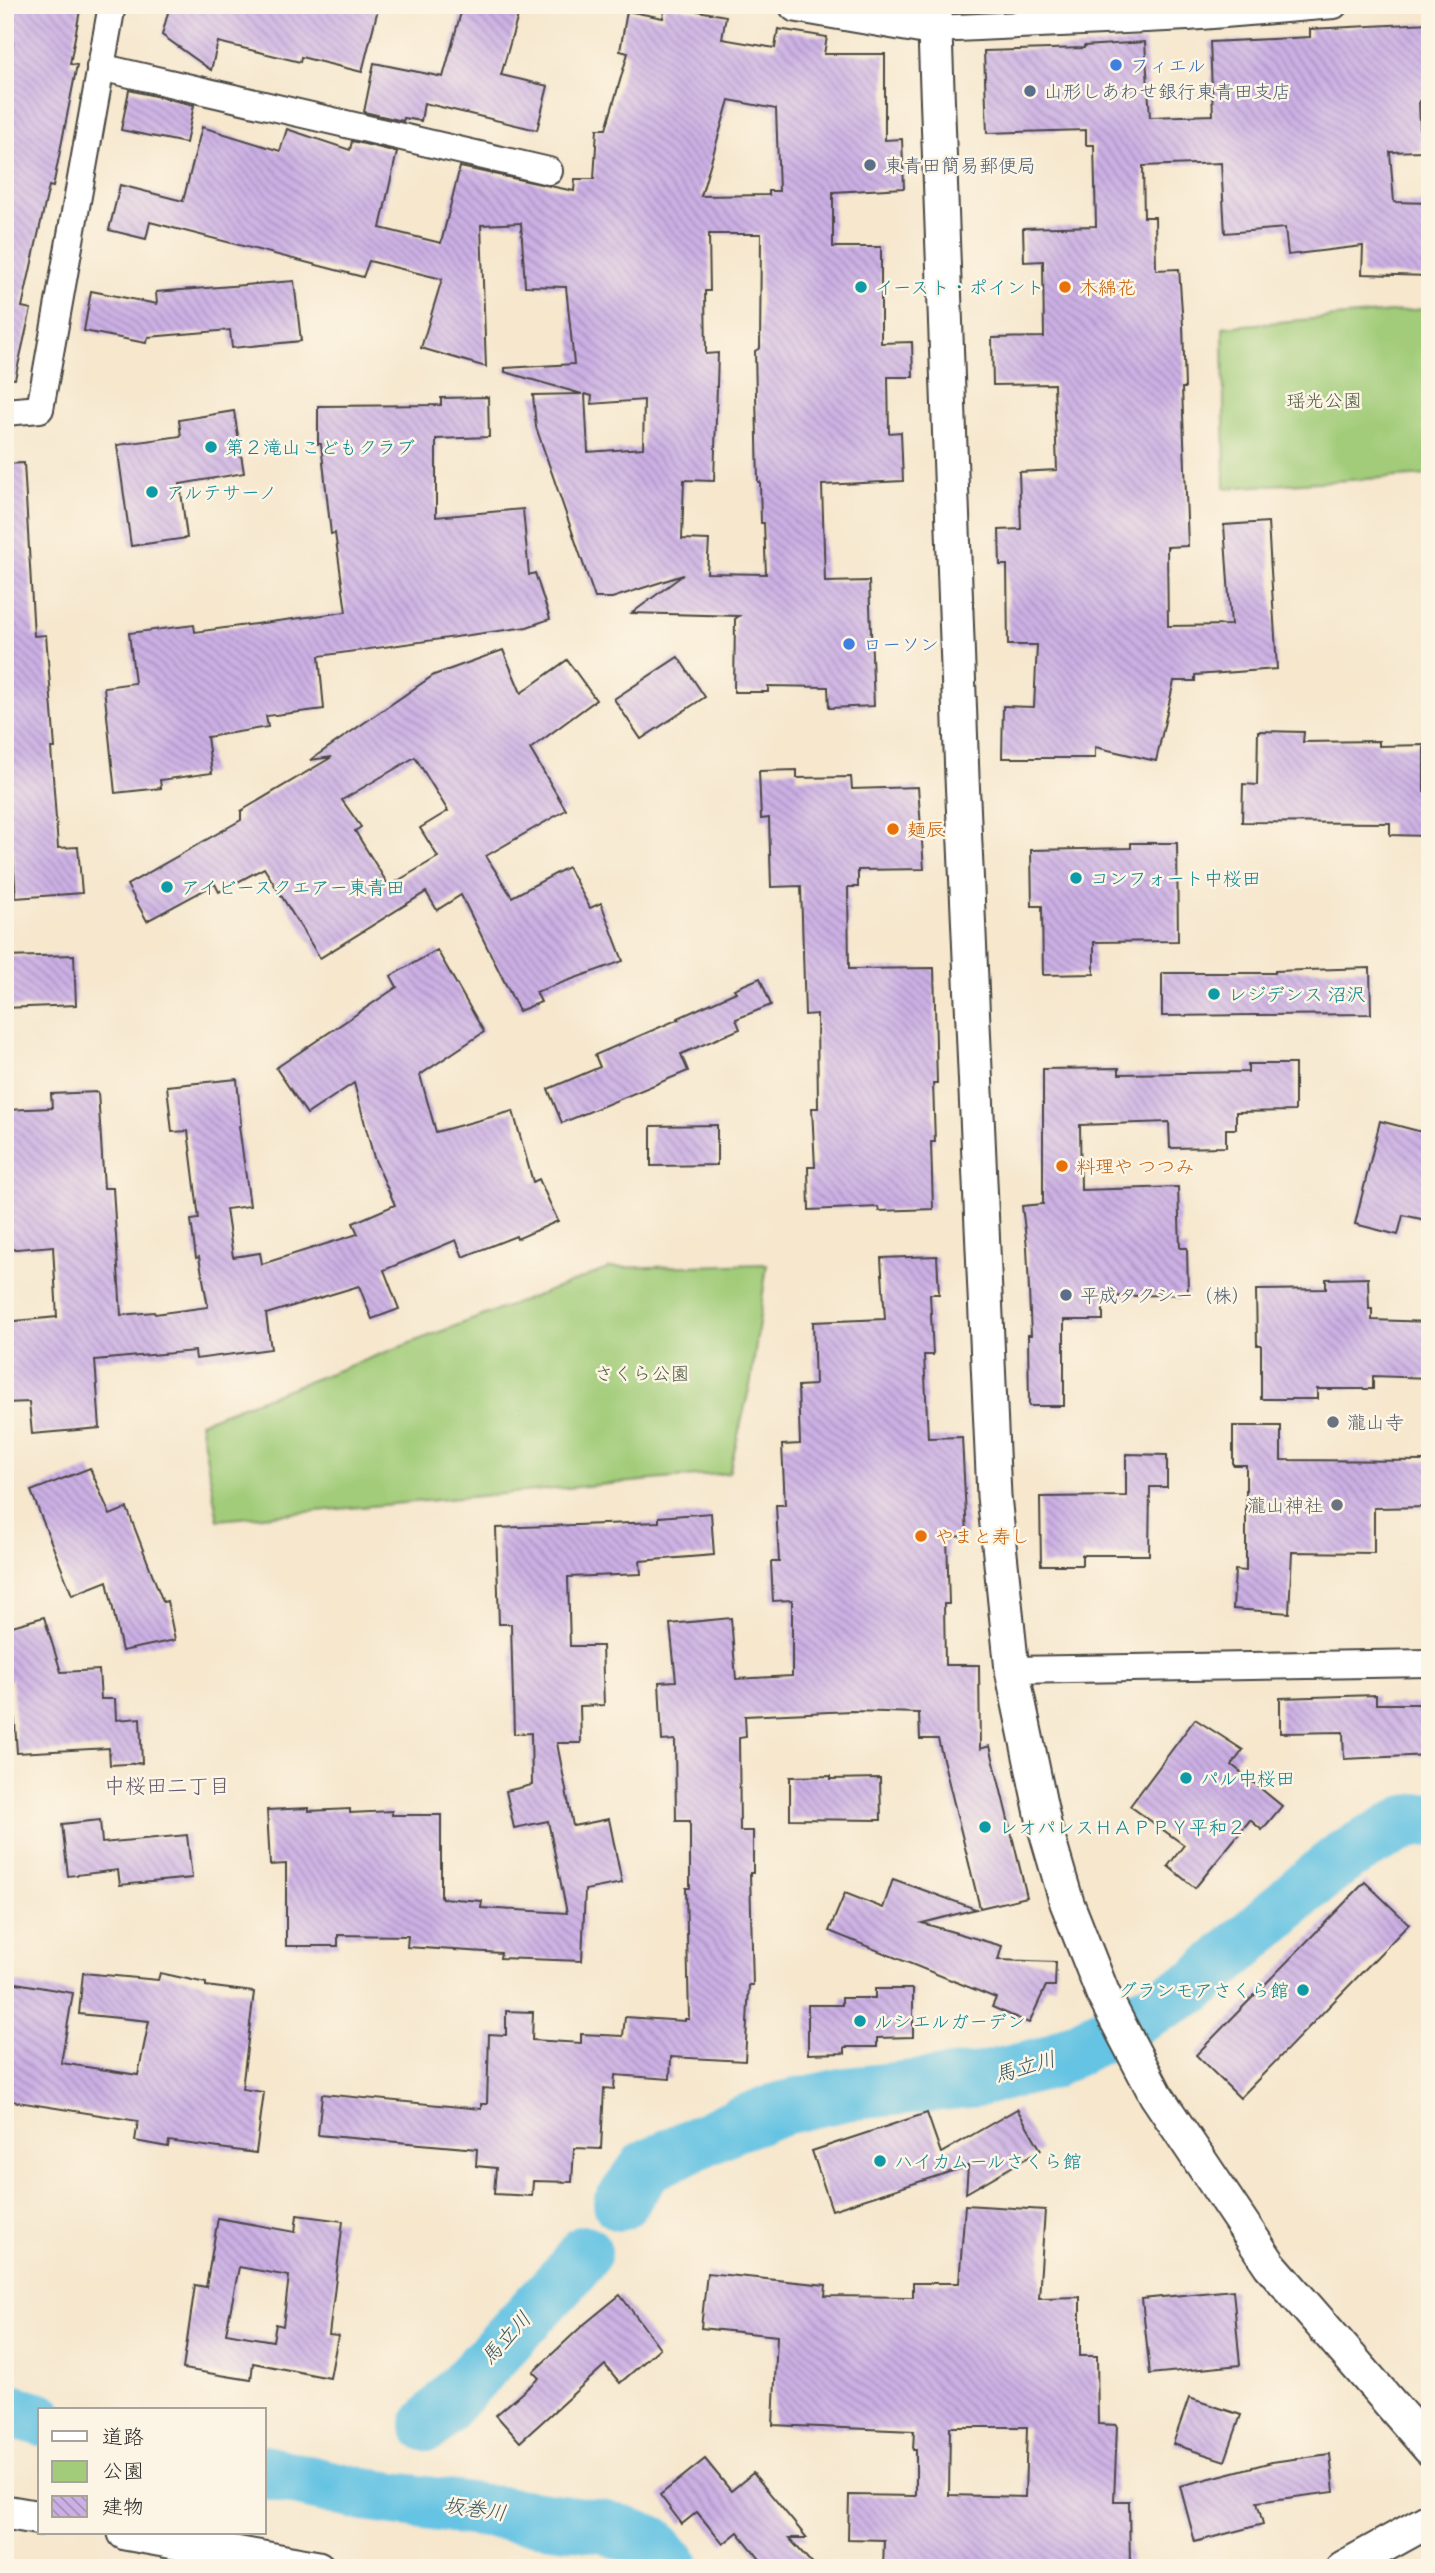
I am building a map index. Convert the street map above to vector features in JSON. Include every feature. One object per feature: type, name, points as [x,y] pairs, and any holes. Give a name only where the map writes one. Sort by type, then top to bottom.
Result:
[{"type":"street","points":[[5,412],[40,409],[112,5]]},
{"type":"street","points":[[796,5],[935,17],[1188,17],[1334,5]]},
{"type":"street","points":[[935,17],[962,777],[994,1496],[1012,1670],[1045,1828],[1066,1903],[1103,1994],[1156,2095],[1270,2265],[1430,2449]]},
{"type":"street","points":[[100,67],[549,171]]},
{"type":"street","points":[[1012,1670],[1430,1663]]},
{"type":"street","points":[[5,2512],[38,2518]]},
{"type":"street","points":[[1343,2568],[1430,2520]]},
{"type":"street","points":[[131,2534],[318,2568]]},
{"type":"green space","name":"瑶光公園","points":[[1424,309],[1428,475],[1225,488],[1223,327]]},
{"type":"green space","name":"さくら公園","points":[[767,1264],[751,1381],[729,1473],[218,1520],[200,1422],[610,1268]]},
{"type":"building","points":[[14,5],[81,5],[70,64],[77,65],[53,187],[49,186],[22,307],[31,309],[15,379],[5,378],[5,83],[13,43],[6,41]]},
{"type":"building","points":[[170,5],[379,5],[362,72],[301,57],[300,62],[218,42],[211,70],[162,35]]},
{"type":"building","points":[[463,5],[521,5],[501,75],[548,86],[537,130],[424,103],[421,121],[404,118],[403,121],[364,112],[374,63],[443,77]]},
{"type":"building","points":[[665,5],[726,16],[722,39],[775,48],[778,29],[827,37],[824,54],[885,54],[885,140],[902,139],[904,188],[833,192],[833,247],[881,247],[881,343],[912,342],[913,377],[888,377],[889,433],[901,432],[903,481],[822,485],[825,582],[869,581],[874,706],[829,708],[828,687],[768,686],[768,692],[734,692],[735,619],[739,616],[632,613],[683,575],[612,598],[595,598],[536,427],[533,395],[582,394],[505,372],[505,368],[574,364],[566,287],[525,286],[521,223],[481,225],[486,367],[421,348],[442,279],[369,261],[363,277],[150,222],[146,239],[109,230],[120,185],[183,201],[202,127],[280,151],[287,129],[350,150],[352,141],[397,152],[380,228],[441,243],[460,167],[574,191],[575,179],[594,179],[597,129],[606,129],[628,53],[620,51],[627,11],[663,18]],"holes":[[[729,100],[776,109],[779,191],[769,191],[769,195],[701,196]],[[709,234],[761,234],[760,348],[755,351],[758,482],[761,523],[764,523],[766,574],[707,573],[709,540],[682,539],[684,480],[714,481],[718,353],[706,354],[705,291],[710,291]],[[585,394],[592,396],[591,404],[644,400],[643,448],[588,452]]]},
{"type":"building","points":[[1430,23],[1430,102],[1419,101],[1421,151],[1390,152],[1394,202],[1430,203],[1430,276],[1362,274],[1363,246],[1288,255],[1285,228],[1225,233],[1221,163],[1143,166],[1144,217],[1155,217],[1156,270],[1179,269],[1183,325],[1185,388],[1182,388],[1188,546],[1167,547],[1168,626],[1231,625],[1224,525],[1268,522],[1277,669],[1195,675],[1195,681],[1174,681],[1156,761],[1095,747],[1095,758],[1002,758],[1003,706],[1034,707],[1037,645],[1008,645],[1007,565],[1000,565],[999,530],[1021,529],[1019,472],[1057,470],[1054,384],[993,385],[992,338],[1044,337],[1043,261],[1024,262],[1023,228],[1096,226],[1094,145],[1086,145],[1086,130],[987,133],[984,51],[1084,48],[1145,42],[1150,117],[1213,115],[1210,42],[1310,37],[1310,29]]},
{"type":"building","points":[[129,90],[194,105],[186,143],[121,130]]},
{"type":"building","points":[[294,281],[301,341],[232,348],[230,330],[148,337],[146,343],[84,331],[91,291],[157,304],[156,292]]},
{"type":"building","points":[[488,397],[489,437],[436,439],[436,517],[523,509],[529,575],[535,573],[550,619],[527,627],[319,656],[324,709],[266,716],[268,727],[207,737],[212,773],[160,780],[161,788],[115,793],[104,687],[135,683],[129,633],[194,625],[195,632],[346,612],[335,533],[331,534],[321,444],[318,444],[318,406],[441,405],[441,398]]},
{"type":"building","points":[[234,411],[244,473],[180,484],[187,538],[131,546],[117,445],[181,436],[179,420]]},
{"type":"building","points":[[24,463],[34,636],[46,635],[55,748],[51,748],[58,848],[78,847],[82,893],[16,898],[10,817],[5,817],[5,464]]},
{"type":"building","points":[[503,650],[521,693],[567,660],[596,700],[530,749],[566,810],[486,856],[512,897],[568,867],[590,908],[601,903],[623,961],[536,992],[541,1002],[519,1011],[461,895],[437,910],[426,892],[320,958],[264,868],[219,892],[215,884],[147,921],[127,885],[241,820],[241,811],[332,757],[310,760],[434,675]],"holes":[[[415,757],[448,811],[420,828],[438,857],[389,886],[355,831],[361,827],[342,800]]]},
{"type":"building","points":[[678,657],[705,697],[641,739],[614,699]]},
{"type":"building","points":[[1258,731],[1304,732],[1303,742],[1379,741],[1379,746],[1424,745],[1424,792],[1430,792],[1430,836],[1390,835],[1390,823],[1242,822],[1243,784],[1257,785]]},
{"type":"building","points":[[797,770],[797,778],[851,777],[852,789],[918,787],[924,869],[858,870],[858,887],[848,887],[849,969],[934,968],[937,1083],[933,1083],[935,1142],[931,1142],[933,1209],[879,1211],[878,1207],[809,1210],[808,1167],[815,1167],[812,1108],[818,1108],[817,1014],[805,1015],[801,886],[771,887],[769,818],[761,819],[759,771]]},
{"type":"building","points":[[1131,843],[1177,843],[1178,941],[1094,942],[1094,974],[1043,975],[1042,906],[1032,906],[1031,850],[1131,848]]},
{"type":"building","points":[[437,950],[484,1032],[420,1075],[436,1132],[513,1111],[533,1182],[539,1179],[558,1221],[517,1239],[516,1236],[463,1257],[456,1240],[384,1270],[399,1309],[372,1319],[359,1286],[266,1314],[271,1349],[196,1359],[195,1351],[95,1360],[100,1428],[32,1434],[29,1402],[5,1403],[5,1322],[57,1317],[53,1246],[5,1250],[5,1110],[52,1108],[51,1094],[98,1092],[104,1188],[113,1188],[121,1315],[155,1314],[208,1307],[199,1257],[196,1258],[191,1220],[199,1219],[188,1131],[172,1132],[167,1086],[237,1079],[239,1126],[250,1206],[226,1209],[233,1257],[260,1253],[262,1264],[358,1234],[353,1223],[395,1205],[374,1158],[354,1083],[307,1114],[276,1068],[397,987],[391,976]]},
{"type":"building","points":[[74,955],[76,1005],[5,1008],[5,957]]},
{"type":"building","points":[[1370,968],[1371,1014],[1162,1016],[1162,973],[1275,973]]},
{"type":"building","points":[[760,978],[771,1005],[736,1019],[740,1029],[681,1054],[688,1071],[562,1123],[548,1089],[600,1067],[595,1055],[679,1019]]},
{"type":"building","points":[[1248,1064],[1295,1064],[1295,1111],[1236,1112],[1236,1129],[1226,1129],[1226,1147],[1170,1148],[1169,1122],[1080,1125],[1081,1190],[1178,1187],[1180,1248],[1187,1248],[1188,1294],[1103,1297],[1103,1320],[1064,1320],[1064,1406],[1029,1406],[1028,1335],[1031,1335],[1027,1247],[1022,1206],[1043,1204],[1043,1069],[1119,1068],[1119,1074],[1248,1072]]},
{"type":"building","points":[[1380,1121],[1430,1134],[1430,1221],[1403,1215],[1398,1235],[1355,1224]]},
{"type":"building","points":[[717,1125],[717,1165],[651,1166],[651,1126]]},
{"type":"building","points":[[937,1256],[939,1294],[930,1294],[933,1355],[924,1355],[928,1438],[962,1437],[967,1536],[947,1537],[949,1604],[944,1604],[945,1665],[979,1665],[980,1749],[990,1746],[1027,1897],[980,1908],[938,1739],[920,1739],[919,1713],[851,1711],[745,1716],[746,1737],[739,1738],[740,1831],[753,1831],[753,1873],[750,1873],[753,1985],[749,1985],[745,2061],[671,2057],[670,2079],[615,2075],[614,2089],[604,2088],[601,2149],[574,2148],[572,2182],[533,2181],[532,2196],[494,2194],[496,2168],[476,2166],[477,2149],[318,2135],[322,2094],[481,2109],[481,2104],[487,2104],[489,2034],[506,2035],[506,2011],[533,2012],[532,2040],[581,2043],[581,2034],[623,2036],[625,2017],[685,2021],[689,2019],[686,1888],[690,1888],[690,1821],[676,1821],[675,1740],[662,1741],[659,1682],[676,1681],[670,1624],[731,1618],[736,1679],[792,1676],[792,1600],[773,1601],[771,1562],[779,1562],[776,1505],[785,1505],[782,1445],[800,1444],[798,1386],[815,1385],[813,1322],[885,1319],[881,1258]]},
{"type":"building","points":[[1368,1278],[1372,1320],[1430,1322],[1430,1378],[1373,1376],[1373,1389],[1317,1389],[1317,1399],[1261,1399],[1261,1345],[1257,1345],[1256,1290],[1326,1289],[1326,1279]]},
{"type":"building","points":[[1233,1426],[1281,1426],[1281,1460],[1430,1461],[1430,1507],[1374,1508],[1374,1553],[1292,1552],[1289,1613],[1233,1609],[1235,1570],[1246,1571],[1246,1465],[1233,1465]]},
{"type":"building","points":[[1126,1454],[1167,1455],[1167,1487],[1150,1487],[1149,1555],[1082,1555],[1082,1565],[1041,1565],[1040,1497],[1126,1496]]},
{"type":"building","points":[[90,1468],[110,1515],[127,1508],[163,1602],[167,1601],[175,1640],[122,1651],[107,1581],[72,1595],[31,1491]]},
{"type":"building","points":[[711,1513],[714,1555],[640,1561],[641,1574],[568,1577],[570,1646],[602,1646],[604,1705],[580,1706],[581,1743],[557,1743],[573,1826],[609,1819],[622,1883],[585,1890],[582,1961],[500,1958],[501,1953],[407,1947],[408,1936],[338,1935],[338,1946],[286,1946],[286,1864],[270,1865],[267,1810],[350,1809],[350,1813],[392,1811],[392,1815],[441,1815],[441,1898],[482,1901],[481,1908],[567,1913],[548,1821],[514,1828],[506,1791],[532,1785],[531,1733],[514,1734],[511,1624],[499,1624],[496,1528],[659,1522],[659,1517]]},
{"type":"building","points":[[44,1617],[61,1672],[99,1670],[101,1699],[115,1699],[116,1720],[140,1718],[142,1763],[110,1765],[109,1748],[17,1753],[12,1679],[5,1681],[5,1628]]},
{"type":"building","points":[[1376,1695],[1376,1704],[1430,1704],[1430,1755],[1344,1759],[1343,1732],[1280,1733],[1280,1698]]},
{"type":"building","points":[[1195,1719],[1243,1750],[1232,1765],[1282,1806],[1262,1830],[1250,1820],[1195,1888],[1168,1866],[1184,1845],[1130,1806]]},
{"type":"building","points":[[831,1776],[831,1779],[880,1778],[881,1820],[790,1819],[790,1777]]},
{"type":"building","points":[[100,1820],[102,1843],[187,1835],[192,1878],[120,1885],[118,1870],[68,1876],[62,1824]]},
{"type":"building","points":[[893,1879],[976,1909],[922,1923],[1002,1946],[998,1960],[1056,1962],[1055,1986],[1046,1986],[1029,2023],[992,2007],[996,1998],[829,1931],[845,1893],[883,1908]]},
{"type":"building","name":"グランモアさくら館","points":[[1365,1882],[1409,1924],[1240,2098],[1196,2055]]},
{"type":"building","points":[[83,1973],[158,1980],[160,1973],[206,1983],[206,1986],[254,1992],[242,2089],[264,2092],[256,2153],[169,2141],[168,2147],[135,2141],[138,2121],[5,2100],[5,1981],[73,1993],[61,2063],[138,2075],[149,2021],[79,2014]]},
{"type":"building","name":"ルシエルガーデン","points":[[875,1989],[913,1989],[913,2037],[877,2038],[877,2047],[845,2047],[845,2053],[808,2054],[808,2005],[842,2005],[842,1998],[875,1998]]},
{"type":"building","name":"ハイカムールさくら館","points":[[1017,2109],[1041,2150],[966,2193],[968,2166],[832,2210],[812,2151],[927,2113],[941,2153]]},
{"type":"building","points":[[965,2205],[1045,2210],[1039,2298],[1080,2297],[1080,2356],[1097,2356],[1098,2424],[1117,2425],[1114,2501],[1129,2501],[1130,2568],[883,2568],[884,2540],[848,2539],[849,2495],[916,2496],[914,2431],[773,2425],[777,2336],[701,2328],[707,2273],[826,2285],[825,2296],[913,2297],[913,2283],[959,2283]],"holes":[[[950,2427],[1027,2427],[1025,2497],[949,2495]]]},
{"type":"building","points":[[297,2215],[343,2221],[329,2335],[338,2336],[330,2378],[253,2363],[251,2380],[183,2369],[195,2285],[206,2287],[218,2218],[295,2232]],"holes":[[[239,2267],[289,2276],[283,2326],[276,2324],[273,2341],[226,2333]]]},
{"type":"building","points":[[1233,2290],[1240,2365],[1150,2374],[1142,2299]]},
{"type":"building","points":[[620,2295],[660,2348],[620,2383],[605,2365],[520,2442],[496,2415],[539,2378],[533,2372]]},
{"type":"building","points":[[1189,2398],[1241,2415],[1225,2461],[1173,2444]]},
{"type":"building","points":[[1330,2454],[1334,2492],[1257,2502],[1263,2524],[1195,2542],[1180,2486],[1272,2462]]},
{"type":"building","points":[[705,2459],[731,2491],[753,2473],[807,2538],[789,2538],[816,2568],[767,2568],[738,2532],[723,2544],[697,2512],[682,2524],[660,2495]]},
{"type":"waterway","name":"馬立川","points":[[620,2204],[647,2166],[735,2125],[783,2108],[846,2094],[978,2080],[1049,2063],[1197,1985],[1306,1887],[1345,1856],[1406,1822],[1430,1819]]},
{"type":"waterway","name":"馬立川","points":[[428,2425],[570,2272],[585,2252]]},
{"type":"waterway","name":"坂巻川","points":[[5,2409],[38,2418]]},
{"type":"waterway","name":"坂巻川","points":[[266,2472],[365,2495],[605,2527],[652,2542],[674,2568]]},
{"type":"place","name":"フィエル","points":[[1116,65]]},
{"type":"place","name":"山形しあわせ銀行東青田支店","points":[[1030,91]]},
{"type":"place","name":"東青田簡易郵便局","points":[[870,165]]},
{"type":"place","name":"イースト・ポイント","points":[[861,287]]},
{"type":"place","name":"木綿花","points":[[1065,287]]},
{"type":"place","name":"第２滝山こどもクラブ","points":[[211,447]]},
{"type":"place","name":"アルテサーノ","points":[[152,492]]},
{"type":"place","name":"ローソン","points":[[849,644]]},
{"type":"place","name":"麺辰","points":[[893,829]]},
{"type":"place","name":"コンフォート中桜田","points":[[1076,878]]},
{"type":"place","name":"アイビースクエアー東青田","points":[[167,887]]},
{"type":"place","name":"レジデンス 沼沢","points":[[1214,994]]},
{"type":"place","name":"料理や つつみ","points":[[1062,1166]]},
{"type":"place","name":"平成タクシー（株）","points":[[1066,1295]]},
{"type":"place","name":"瀧山寺","points":[[1333,1422]]},
{"type":"place","name":"瀧山神社","points":[[1337,1505]]},
{"type":"place","name":"やまと寿し","points":[[921,1536]]},
{"type":"place","name":"パル中桜田","points":[[1186,1778]]},
{"type":"place","name":"レオパレスＨＡＰＰＹ平和２","points":[[985,1827]]},
{"type":"place","name":"グランモアさくら館","points":[[1303,1990]]},
{"type":"place","name":"ルシエルガーデン","points":[[860,2021]]},
{"type":"place","name":"ハイカムールさくら館","points":[[880,2161]]},
{"type":"district","name":"中桜田二丁目","points":[[167,1786]]}]
